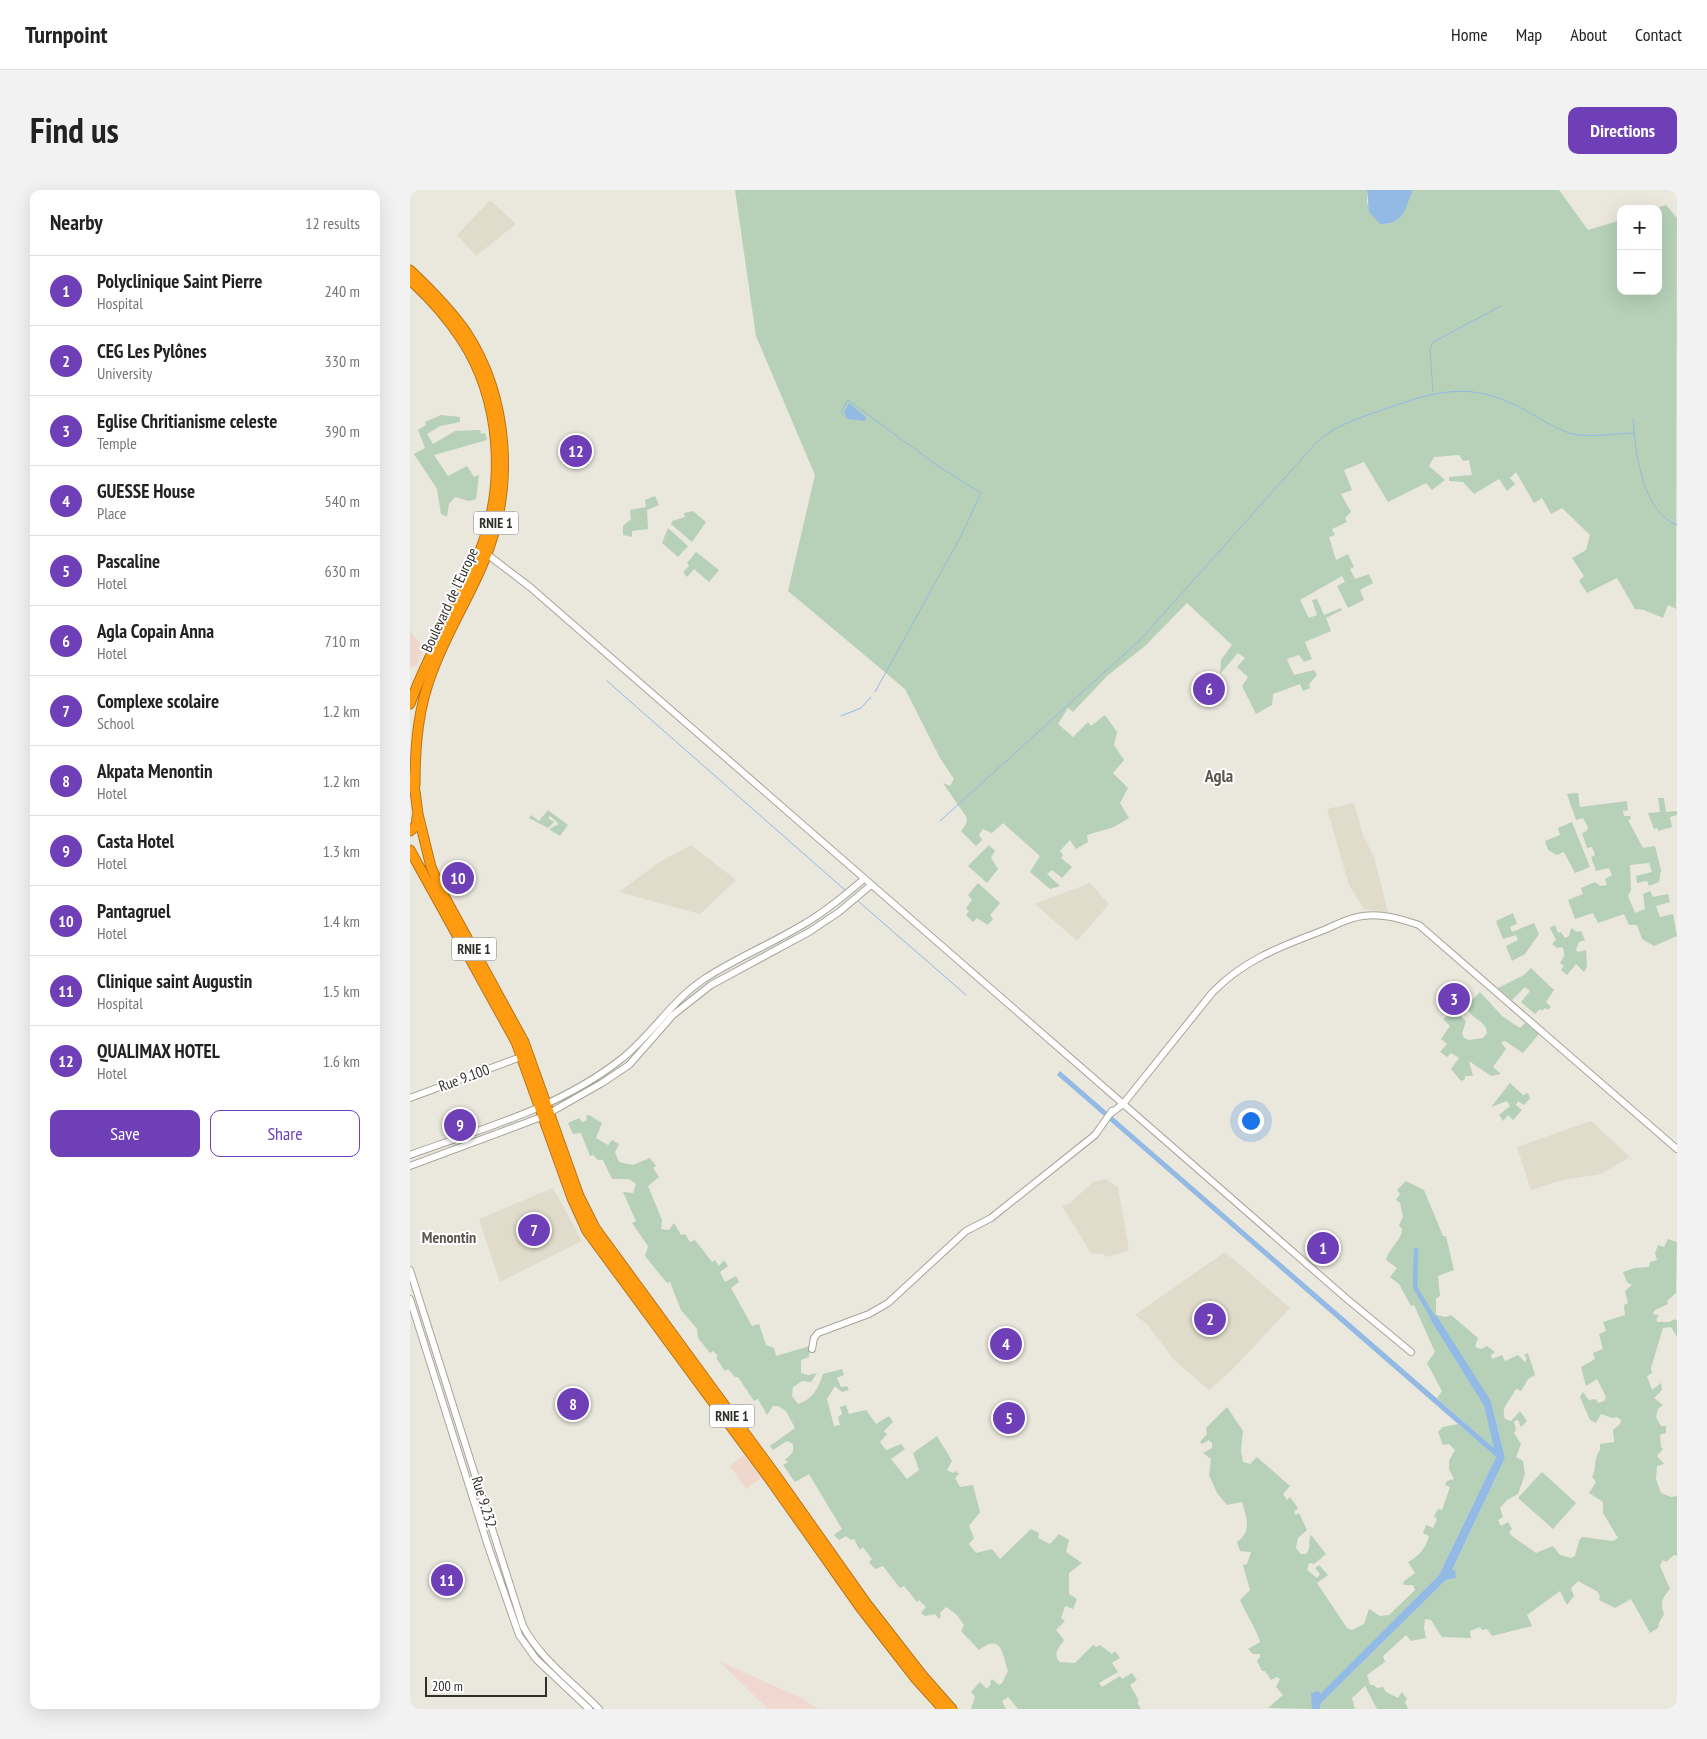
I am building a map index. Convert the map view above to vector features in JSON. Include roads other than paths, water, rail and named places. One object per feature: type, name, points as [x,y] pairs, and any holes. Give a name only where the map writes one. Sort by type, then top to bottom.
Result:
[{"type":"highway","name":"Boulevard de l’Europe","points":[[410,270],[441,301],[467,333],[482,363],[495,399],[502,434],[503,487],[496,527],[410,704]]},
{"type":"highway","name":"Boulevard de l’Europe","points":[[410,280],[447,318],[463,341],[488,398],[493,428],[496,472],[484,552],[429,681],[416,740],[415,790]]},
{"type":"highway","points":[[410,778],[415,790]]},
{"type":"highway","name":"RNIE 1","points":[[415,790],[418,814],[428,855],[437,881],[518,1030],[576,1210],[595,1243],[772,1481],[860,1607],[916,1679],[943,1709]]},
{"type":"highway","points":[[410,832],[416,826],[418,814]]},
{"type":"highway","name":"RNIE 1","points":[[410,850],[509,1028],[545,1110],[579,1196],[601,1239],[777,1477],[866,1603],[922,1675],[952,1709]]},
{"type":"street","points":[[484,552],[538,594],[871,886],[1411,1352]]},
{"type":"street","points":[[410,1155],[545,1110],[619,1061],[672,1006],[702,980],[804,924],[833,905],[864,879]]},
{"type":"street","points":[[410,1166],[545,1110],[624,1070],[673,1015],[711,985],[809,932],[839,912],[871,886]]},
{"type":"street","points":[[812,1349],[814,1338],[818,1333],[868,1314],[888,1303],[966,1231],[991,1218],[1095,1135],[1108,1116],[1226,978],[1245,964],[1274,949],[1363,916],[1391,916],[1419,925],[1677,1149]]},
{"type":"street","name":"Rue 9.100","points":[[410,1098],[518,1058]]},
{"type":"street","name":"Rue 9.232","points":[[410,1270],[523,1626],[534,1645],[548,1662],[599,1709]]},
{"type":"street","name":"Rue 9.232","points":[[410,1299],[488,1546],[519,1635],[536,1659],[589,1709]]},
{"type":"water","points":[[1367,190],[1413,190],[1399,219],[1388,224],[1380,224],[1369,212]]},
{"type":"water","points":[[849,403],[866,417],[865,421],[848,419],[844,412]]},
{"type":"water","points":[[1060,1071],[1494,1448],[1484,1406],[1430,1319],[1436,1315],[1491,1401],[1505,1458],[1452,1570],[1455,1570],[1456,1578],[1446,1580],[1321,1703],[1320,1709],[1312,1709],[1311,1693],[1319,1691],[1320,1694],[1439,1575],[1496,1457],[1057,1075]]},
{"type":"waterway","points":[[1433,392],[1430,349],[1433,342],[1501,306]]},
{"type":"waterway","points":[[940,821],[1141,639],[1315,444],[1338,427],[1415,399],[1446,392],[1462,391],[1494,396],[1511,403],[1554,427],[1576,435],[1593,436],[1634,433]]},
{"type":"waterway","points":[[848,419],[841,412],[848,400],[938,466],[981,493],[961,536],[875,692]]},
{"type":"waterway","points":[[1633,419],[1639,463],[1648,494],[1656,508],[1665,518],[1677,525]]},
{"type":"waterway","points":[[607,681],[845,890]]},
{"type":"waterway","points":[[841,716],[861,708],[871,697]]},
{"type":"waterway","points":[[858,901],[966,995]]},
{"type":"waterway","points":[[1416,1250],[1415,1287],[1435,1321]]},
{"type":"place","name":"QUALIMAX HOTEL","points":[[576,451]]},
{"type":"place","name":"Agla Copain Anna","points":[[1209,689]]},
{"type":"place","name":"Pantagruel","points":[[458,878]]},
{"type":"place","name":"Eglise Chritianisme celeste","points":[[1454,999]]},
{"type":"place","name":"Casta Hotel","points":[[460,1125]]},
{"type":"place","name":"Complexe scolaire","points":[[534,1230]]},
{"type":"place","name":"Polyclinique Saint Pierre","points":[[1323,1248]]},
{"type":"place","name":"CEG Les Pylônes","points":[[1210,1319]]},
{"type":"place","name":"GUESSE House","points":[[1006,1344]]},
{"type":"place","name":"Akpata Menontin","points":[[573,1404]]},
{"type":"place","name":"Pascaline","points":[[1009,1418]]},
{"type":"place","name":"Clinique saint Augustin","points":[[447,1580]]},
{"type":"district","name":"Agla","points":[[1219,776]]},
{"type":"district","name":"Menontin","points":[[449,1237]]}]
